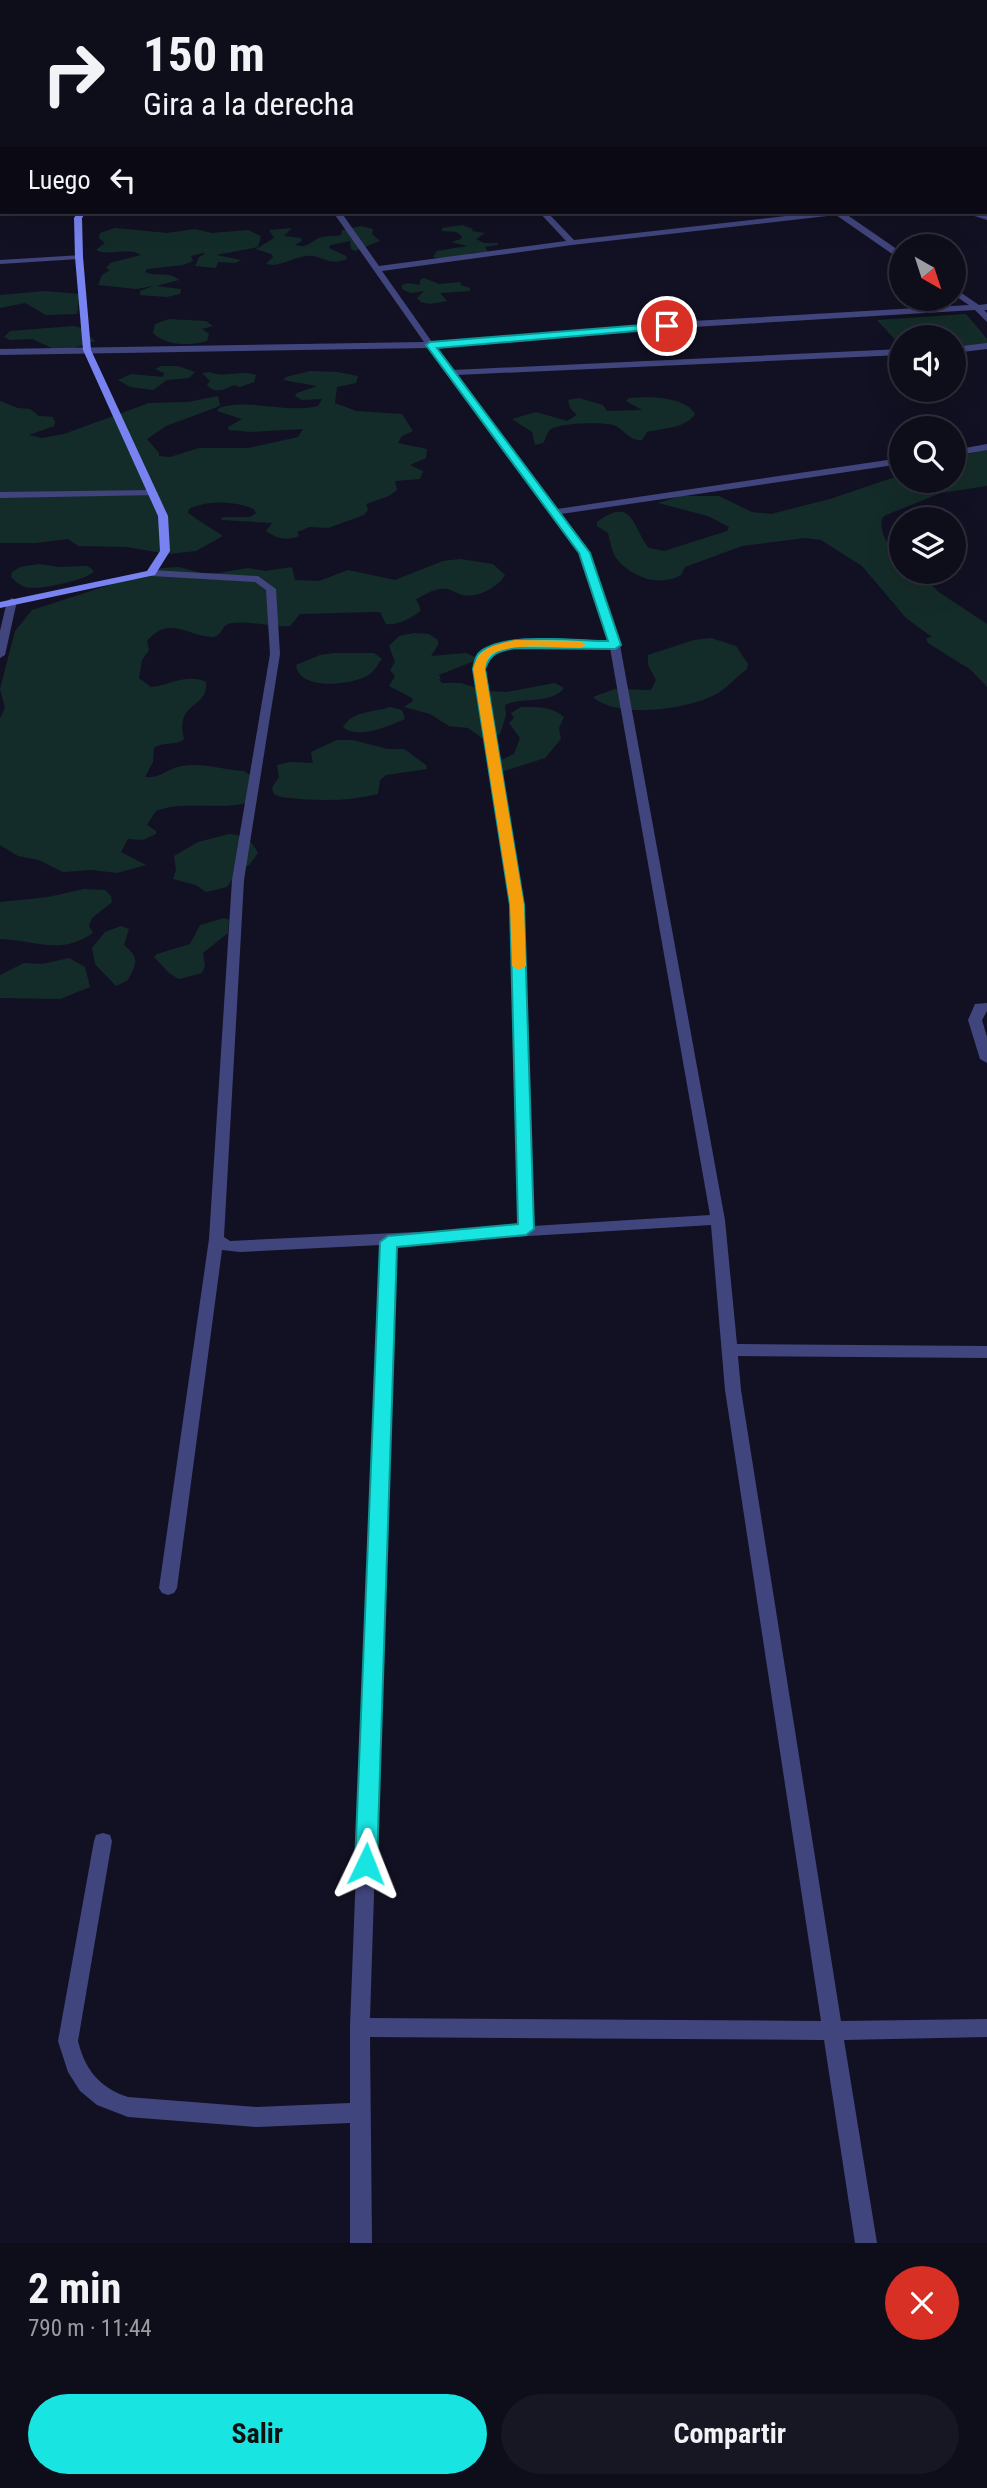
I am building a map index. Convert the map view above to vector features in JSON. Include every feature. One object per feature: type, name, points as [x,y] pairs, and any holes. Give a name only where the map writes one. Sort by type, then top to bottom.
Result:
[{"type":"street","points":[[81,214],[78,218],[79,257],[87,350],[163,516],[165,551],[151,573]]},
{"type":"street","points":[[338,214],[430,345],[585,553],[615,645],[718,1220],[733,1390],[866,2243]]},
{"type":"street","points":[[545,214],[572,243]]},
{"type":"street","points":[[376,270],[572,243],[821,214]]},
{"type":"street","points":[[841,214],[889,248]]},
{"type":"street","points":[[0,262],[79,257]]},
{"type":"street","points":[[966,298],[983,308],[987,318]]},
{"type":"street","points":[[0,352],[430,345],[693,324],[983,308]]},
{"type":"street","points":[[966,349],[987,346]]},
{"type":"street","points":[[451,373],[889,353]]},
{"type":"street","points":[[966,451],[987,447]]},
{"type":"street","points":[[554,512],[889,463]]},
{"type":"street","points":[[0,495],[153,493]]},
{"type":"street","points":[[0,605],[100,586],[151,573],[258,579],[271,589],[275,654],[238,880],[216,1239],[168,1588]]},
{"type":"street","points":[[0,655],[12,601]]},
{"type":"street","points":[[526,1229],[517,905],[479,669],[482,657],[488,652],[515,644],[615,645]]},
{"type":"street","points":[[987,1007],[980,1007],[975,1020],[987,1059]]},
{"type":"street","points":[[216,1239],[227,1246],[240,1247],[388,1242],[526,1229],[718,1220]]},
{"type":"street","points":[[361,2243],[360,2027],[388,1242]]},
{"type":"street","points":[[730,1350],[987,1352]]},
{"type":"street","points":[[103,1841],[68,2041],[77,2072],[86,2085],[112,2102],[128,2107],[257,2117],[360,2112]]},
{"type":"street","points":[[360,2027],[834,2031],[987,2028]]},
{"type":"green space","points":[[462,225],[473,229],[472,231],[485,233],[476,239],[498,245],[485,247],[488,252],[445,259],[433,257],[437,251],[467,246],[451,242],[461,239],[462,236],[456,232],[442,231],[442,228]]},
{"type":"green space","points":[[361,226],[373,229],[372,234],[380,241],[355,251],[351,249],[350,241],[331,245],[329,248],[346,256],[347,259],[341,261],[308,256],[273,265],[266,264],[273,257],[271,254],[256,249],[274,238],[269,230],[292,228],[284,236],[301,238],[302,241],[295,245],[302,246],[320,238],[341,235],[342,230]]},
{"type":"green space","points":[[115,228],[167,233],[195,229],[212,233],[248,230],[261,236],[258,247],[216,255],[241,260],[235,263],[218,262],[216,268],[195,266],[199,257],[205,254],[203,253],[191,256],[193,261],[183,265],[147,269],[145,272],[149,274],[170,275],[179,280],[156,286],[181,289],[180,294],[167,297],[140,295],[140,291],[153,286],[137,289],[98,285],[102,275],[110,270],[106,268],[110,263],[141,255],[131,251],[96,250],[105,243],[99,238],[100,233]]},
{"type":"green space","points":[[424,278],[439,284],[460,282],[470,288],[470,291],[440,293],[447,301],[430,304],[417,298],[424,291],[410,293],[402,289],[402,285],[408,283],[420,285],[420,280]]},
{"type":"green space","points":[[45,291],[80,294],[77,314],[46,315],[25,303],[0,308],[0,295]]},
{"type":"green space","points":[[966,314],[987,339],[987,348],[966,349],[966,325],[889,325],[889,333],[877,320]]},
{"type":"green space","points":[[169,319],[206,321],[213,326],[202,329],[209,334],[207,341],[178,344],[153,333],[155,324]]},
{"type":"green space","points":[[74,326],[81,328],[95,341],[74,348],[54,349],[32,339],[10,340],[4,337],[10,331]]},
{"type":"green space","points":[[161,366],[178,366],[195,372],[189,378],[167,380],[153,390],[130,387],[118,380],[131,374],[163,377],[164,373],[155,369]]},
{"type":"green space","points":[[310,371],[358,376],[356,383],[337,387],[335,403],[356,411],[402,414],[413,431],[402,436],[398,443],[427,449],[426,458],[410,465],[423,471],[420,479],[395,481],[397,490],[389,496],[366,504],[368,510],[364,515],[328,528],[310,527],[297,532],[299,536],[286,539],[266,531],[272,523],[222,520],[224,517],[250,517],[256,513],[247,506],[222,503],[204,504],[189,509],[188,513],[223,536],[196,551],[168,554],[127,547],[78,546],[68,539],[36,543],[0,543],[0,401],[18,408],[30,409],[39,416],[55,417],[52,418],[55,421],[54,426],[29,435],[42,438],[64,434],[149,403],[188,402],[218,396],[220,405],[217,407],[166,426],[147,439],[159,456],[170,457],[199,448],[248,448],[298,437],[303,429],[251,432],[229,430],[228,427],[242,419],[217,411],[231,405],[294,408],[318,406],[322,399],[302,400],[295,396],[317,386],[283,380]]},
{"type":"green space","points":[[202,373],[222,375],[256,375],[254,382],[216,390],[207,385],[210,381]]},
{"type":"green space","points":[[579,398],[603,405],[607,411],[642,410],[626,401],[629,398],[675,400],[695,414],[685,423],[647,432],[642,440],[633,439],[613,425],[582,424],[551,429],[543,443],[535,445],[532,432],[512,419],[536,412],[567,421],[577,415],[570,408],[568,400]]},
{"type":"green space","points":[[987,449],[987,486],[966,489],[966,455]]},
{"type":"green space","points":[[889,479],[889,493],[941,493],[906,507],[889,507],[889,514],[882,518],[882,530],[889,544],[889,584],[931,584],[987,624],[987,687],[971,670],[928,643],[926,638],[932,637],[906,618],[862,566],[821,540],[805,538],[742,546],[685,567],[681,575],[673,579],[655,580],[638,576],[623,566],[614,554],[608,533],[597,526],[597,522],[609,514],[625,513],[631,518],[649,548],[664,551],[727,531],[729,527],[708,516],[658,503],[680,496],[719,496],[752,512],[771,514],[830,499]]},
{"type":"green space","points":[[460,559],[493,564],[505,575],[492,588],[475,595],[463,595],[443,589],[427,593],[416,599],[421,610],[395,624],[386,624],[380,612],[300,614],[290,626],[231,623],[214,637],[171,628],[156,633],[147,641],[149,650],[142,660],[139,678],[151,687],[186,679],[199,680],[206,682],[206,691],[187,711],[182,727],[184,739],[154,748],[153,762],[145,777],[190,765],[244,771],[250,775],[251,801],[230,806],[180,806],[156,811],[147,825],[156,831],[156,834],[143,840],[128,839],[121,852],[146,865],[117,873],[91,870],[63,872],[39,860],[18,856],[0,845],[0,718],[5,708],[0,689],[15,631],[32,610],[162,568],[179,567],[201,573],[219,573],[248,568],[265,571],[292,567],[295,580],[319,581],[348,570],[395,580],[443,561]]},
{"type":"green space","points":[[39,564],[60,567],[88,566],[94,571],[72,581],[31,588],[11,577],[12,572],[20,567]]},
{"type":"green space","points":[[429,634],[438,640],[431,656],[466,653],[479,659],[439,675],[441,680],[438,679],[442,683],[461,683],[486,691],[507,692],[555,683],[564,688],[552,697],[505,705],[506,715],[500,734],[482,738],[468,728],[449,726],[430,714],[404,707],[413,701],[412,698],[389,686],[395,676],[390,670],[395,662],[389,646],[399,636]]},
{"type":"green space","points":[[711,638],[736,646],[748,664],[747,669],[725,688],[706,699],[655,710],[636,710],[604,704],[593,697],[615,689],[651,690],[656,680],[648,665],[648,655],[694,640]]},
{"type":"green space","points":[[374,653],[382,659],[369,674],[349,682],[326,684],[306,679],[299,673],[296,665],[320,655]]},
{"type":"green space","points":[[390,707],[402,710],[405,719],[365,732],[349,731],[343,727],[358,715]]},
{"type":"green space","points":[[521,707],[549,709],[564,717],[559,728],[561,739],[545,758],[504,771],[499,770],[499,761],[514,754],[520,738],[509,723],[514,718],[511,713]]},
{"type":"green space","points":[[337,740],[352,740],[388,749],[404,749],[426,765],[427,769],[386,775],[380,780],[378,794],[366,797],[318,800],[274,794],[272,788],[279,777],[277,765],[290,762],[313,763],[311,752]]},
{"type":"green space","points":[[229,834],[246,839],[258,853],[249,865],[237,872],[227,887],[206,892],[196,885],[173,879],[176,870],[174,856],[198,842]]},
{"type":"green space","points":[[84,889],[105,890],[111,896],[112,902],[92,918],[89,926],[93,933],[81,940],[58,945],[0,939],[0,902],[48,897]]},
{"type":"green space","points":[[224,918],[229,920],[228,933],[203,953],[205,966],[202,973],[179,979],[169,973],[154,957],[190,944],[200,925]]},
{"type":"green space","points":[[121,926],[129,929],[124,945],[133,954],[135,961],[128,980],[116,986],[95,964],[92,948],[105,932]]},
{"type":"green space","points":[[69,958],[85,967],[90,987],[60,999],[0,998],[0,975],[24,963],[42,964]]},
{"type":"slow traffic","points":[[519,966],[517,905],[479,669],[482,657],[495,648],[515,644],[580,645]]},
{"type":"route","points":[[366,1864],[388,1242],[526,1229],[517,905],[479,669],[482,657],[495,648],[515,644],[615,645],[585,553],[430,345],[667,326]]}]
